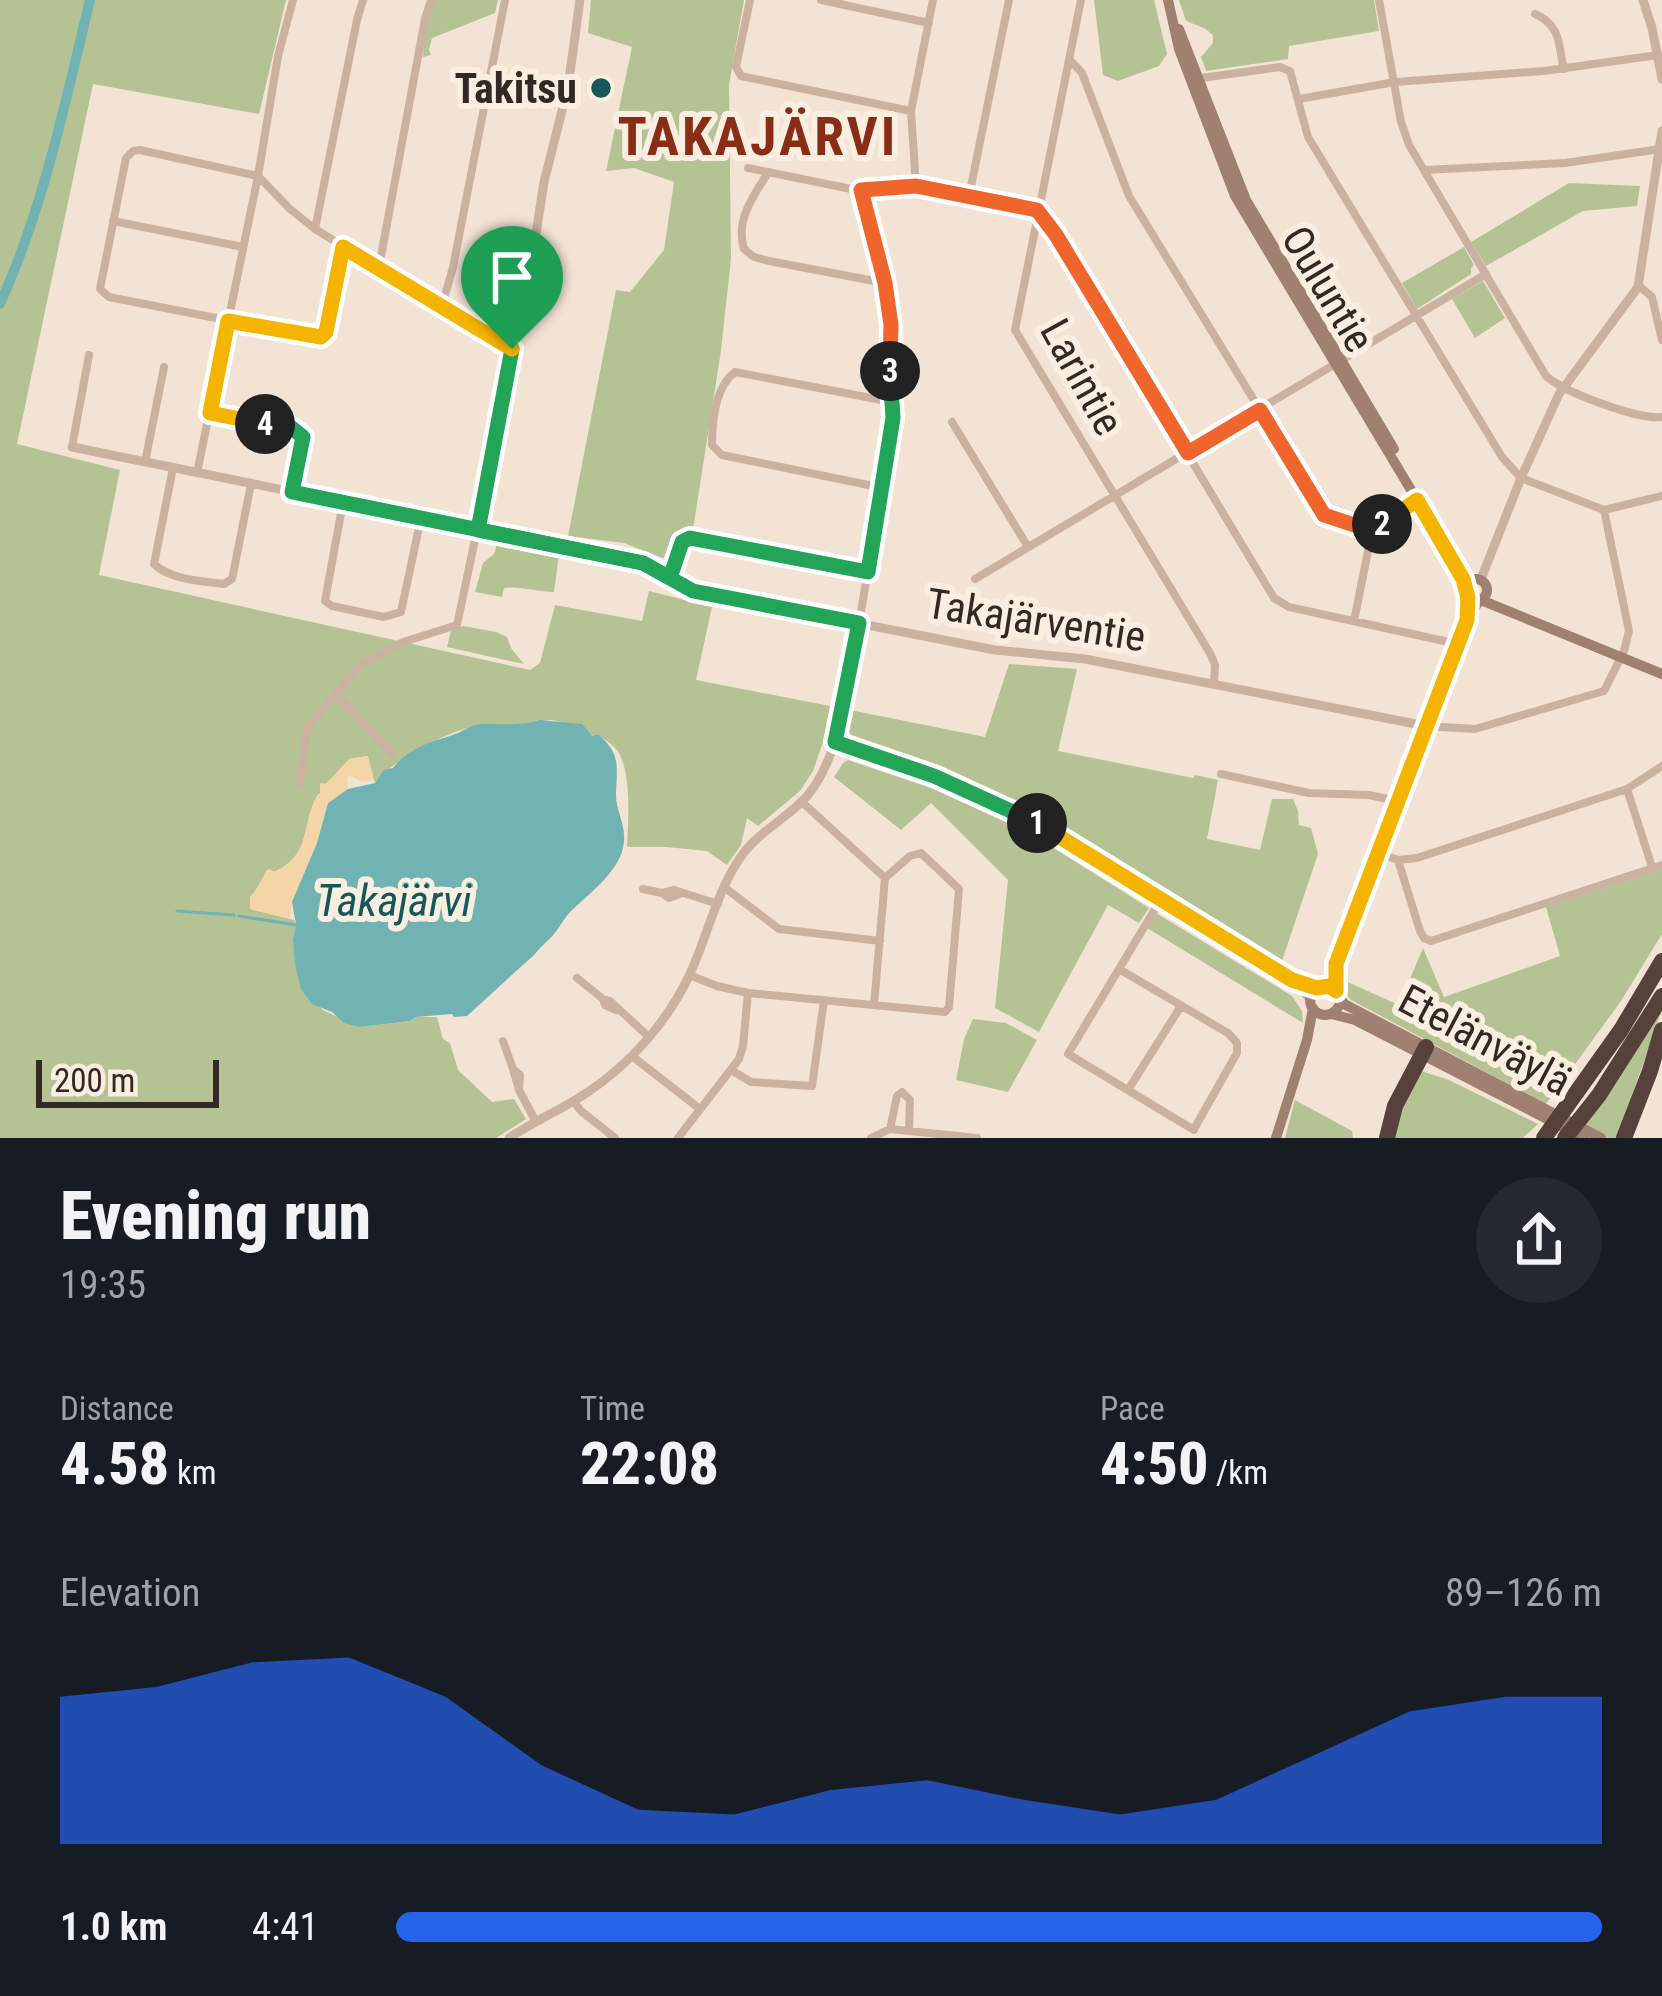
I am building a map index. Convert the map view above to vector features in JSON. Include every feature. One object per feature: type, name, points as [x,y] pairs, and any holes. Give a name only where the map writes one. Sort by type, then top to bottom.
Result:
[{"type":"highway","points":[[1544,1138],[1622,1030],[1662,961]]},
{"type":"highway","points":[[1565,1138],[1599,1095],[1662,996]]},
{"type":"highway","points":[[1530,1138],[1622,1030]]},
{"type":"highway","points":[[1624,1138],[1662,1030]]},
{"type":"highway","points":[[1387,1138],[1395,1106],[1424,1051]]},
{"type":"main road","name":"Ouluntie","points":[[1170,5],[1195,79],[1247,201],[1417,500],[1477,590],[1526,619],[1662,674]]},
{"type":"main road","name":"Ouluntie","points":[[1339,364],[1477,590]]},
{"type":"main road","points":[[1276,1138],[1306,1040],[1477,590]]},
{"type":"main road","points":[[1306,1040],[1338,1008],[1324,995]]},
{"type":"main road","name":"Etelänväylä","points":[[1324,995],[1329,1014],[1424,1051]]},
{"type":"main road","name":"Etelänväylä","points":[[1324,995],[1594,1137]]},
{"type":"street","points":[[196,473],[293,0]]},
{"type":"street","points":[[315,229],[363,0]]},
{"type":"street","points":[[379,267],[431,0]]},
{"type":"street","points":[[442,305],[505,0]]},
{"type":"street","points":[[298,784],[308,728],[365,662],[422,634],[452,628],[461,614],[544,182],[568,87],[580,0]]},
{"type":"street","points":[[750,0],[736,67],[740,74],[911,111]]},
{"type":"street","points":[[821,0],[928,23]]},
{"type":"street","points":[[916,186],[911,111],[933,0]]},
{"type":"street","points":[[969,196],[1009,0]]},
{"type":"street","name":"Larintie","points":[[1081,0],[1016,334],[1211,655],[1214,683]]},
{"type":"street","points":[[1379,0],[1409,145],[1546,376],[1563,387],[1647,418],[1662,417]]},
{"type":"street","points":[[1642,0],[1662,79]]},
{"type":"street","points":[[1535,14],[1557,32],[1564,69]]},
{"type":"street","points":[[1299,99],[1395,82],[1564,69],[1658,56]]},
{"type":"street","points":[[1069,59],[1082,73],[1129,196],[1324,515],[1372,531]]},
{"type":"street","points":[[1195,79],[1280,67],[1289,70],[1309,137],[1508,466],[1521,478],[1604,510],[1662,496]]},
{"type":"street","points":[[1477,590],[1563,387],[1638,285],[1662,130]]},
{"type":"street","points":[[1424,170],[1564,163],[1660,149]]},
{"type":"street","points":[[343,247],[326,332],[321,337],[103,294],[100,287],[126,158],[135,151],[258,176],[315,229],[512,349]]},
{"type":"street","points":[[758,186],[748,177],[748,169],[861,190],[916,186],[1037,210],[1274,598],[1288,607],[1458,644]]},
{"type":"street","points":[[768,173],[750,199],[741,232],[742,247],[748,253],[885,283]]},
{"type":"street","points":[[509,1138],[611,1075],[650,1037],[689,975],[724,887],[749,845],[802,802],[825,770],[859,623],[893,418],[891,325],[861,190]]},
{"type":"street","points":[[113,221],[243,248]]},
{"type":"street","points":[[975,579],[1486,274]]},
{"type":"street","points":[[1638,285],[1652,297],[1662,340]]},
{"type":"street","points":[[72,447],[89,355]]},
{"type":"street","points":[[146,462],[164,368]]},
{"type":"street","points":[[883,488],[724,456],[712,441],[716,406],[731,373],[892,402]]},
{"type":"street","points":[[210,413],[300,433],[304,442],[292,492]]},
{"type":"street","points":[[952,422],[1028,547]]},
{"type":"street","name":"Takajärventie","points":[[72,447],[643,563],[693,591],[995,650],[1089,660],[1214,683],[1426,726],[1478,728],[1601,692],[1621,658]]},
{"type":"street","points":[[173,468],[154,563],[163,572],[195,580],[226,584],[232,579],[251,484]]},
{"type":"street","points":[[1354,620],[1372,531],[1417,500]]},
{"type":"street","points":[[343,502],[325,598],[332,606],[384,617],[401,612],[422,518]]},
{"type":"street","points":[[1604,510],[1629,625],[1621,658]]},
{"type":"street","points":[[670,578],[682,542],[690,538],[868,572]]},
{"type":"street","points":[[337,695],[393,754]]},
{"type":"street","name":"Etelänväylä","points":[[835,742],[1009,808],[1324,995]]},
{"type":"street","points":[[1377,853],[1398,860],[1417,858],[1627,789],[1662,766]]},
{"type":"street","points":[[1221,775],[1300,791],[1397,801]]},
{"type":"street","points":[[1398,860],[1420,931],[1431,941],[1657,866],[1627,789]]},
{"type":"street","points":[[802,802],[885,878]]},
{"type":"street","points":[[689,975],[748,993],[946,1011],[959,889],[921,853],[913,854],[885,878],[874,1004]]},
{"type":"street","points":[[724,887],[778,928],[880,940]]},
{"type":"street","points":[[644,890],[669,890],[718,904]]},
{"type":"street","points":[[1119,969],[1228,1033],[1238,1047],[1194,1134],[1068,1054],[1119,969],[1161,899]]},
{"type":"street","points":[[577,978],[650,1037]]},
{"type":"street","points":[[678,1138],[731,1070],[743,1046],[748,993]]},
{"type":"street","points":[[731,1070],[755,1082],[812,1086],[824,1000]]},
{"type":"street","points":[[1128,1090],[1181,1006]]},
{"type":"street","points":[[503,1041],[520,1075],[518,1090],[536,1122]]},
{"type":"street","points":[[632,1056],[700,1109]]},
{"type":"street","points":[[890,1129],[896,1096],[902,1092],[910,1100],[909,1130]]},
{"type":"street","points":[[573,1101],[615,1138]]},
{"type":"street","points":[[871,1138],[890,1129],[976,1138]]},
{"type":"green space","points":[[0,0],[286,0],[259,114],[93,84],[17,444],[120,470],[99,575],[530,670],[540,663],[555,605],[642,621],[649,591],[712,607],[696,680],[835,707],[813,771],[800,791],[758,826],[747,818],[741,845],[727,865],[707,851],[627,847],[628,794],[620,755],[598,734],[592,736],[552,720],[480,726],[449,734],[406,757],[375,783],[367,756],[349,759],[335,777],[320,783],[299,850],[285,866],[274,872],[268,869],[250,897],[250,909],[294,920],[300,983],[323,1010],[359,1027],[437,1017],[458,1070],[492,1102],[514,1099],[526,1119],[496,1138],[0,1138]]},
{"type":"green space","points":[[434,0],[498,0],[495,13],[432,38],[431,55],[423,57]]},
{"type":"green space","points":[[591,0],[744,0],[729,85],[731,258],[721,351],[693,529],[677,542],[668,560],[624,543],[568,536],[616,290],[630,292],[664,250],[674,182],[634,168],[606,171],[632,47],[588,33]]},
{"type":"green space","points":[[1094,0],[1154,0],[1167,54],[1159,66],[1118,81],[1103,75]]},
{"type":"green space","points":[[1179,0],[1374,0],[1379,31],[1289,46],[1288,59],[1206,71],[1201,57],[1213,43],[1213,35],[1186,21]]},
{"type":"green space","points":[[1569,183],[1640,186],[1637,206],[1583,211],[1486,266],[1471,242]]},
{"type":"green space","points":[[1464,247],[1474,265],[1471,274],[1417,309],[1402,283]]},
{"type":"green space","points":[[1483,281],[1505,318],[1475,338],[1452,299]]},
{"type":"green space","points":[[497,543],[559,555],[554,592],[504,588],[502,597],[475,592],[483,563],[494,554]]},
{"type":"green space","points":[[463,626],[507,637],[524,664],[447,647],[451,631]]},
{"type":"green space","points":[[1009,664],[1077,669],[1058,751],[1218,780],[1207,839],[1260,850],[1272,799],[1293,799],[1299,825],[1311,828],[1318,854],[1282,961],[1022,806],[911,757],[858,742],[848,731],[850,710],[985,737]]},
{"type":"green space","points":[[848,760],[934,789],[1028,832],[1149,908],[1139,923],[1108,905],[1039,1032],[995,1008],[1008,880],[931,803],[901,830],[834,777]]},
{"type":"green space","points":[[1662,869],[1662,934],[1621,1001],[1546,1104],[1345,993],[1343,980],[1399,1005],[1423,948],[1444,997],[1560,956],[1546,907]]},
{"type":"green space","points":[[1156,913],[1292,996],[1302,1011],[1303,1023],[1147,928]]},
{"type":"green space","points":[[1662,1010],[1617,1138],[1608,1138],[1585,1125]]},
{"type":"green space","points":[[973,1019],[1006,1023],[1037,1040],[1008,1092],[956,1080]]},
{"type":"green space","points":[[1418,1070],[1449,1080],[1538,1124],[1523,1138],[1392,1138]]},
{"type":"green space","points":[[1295,1100],[1352,1131],[1353,1138],[1285,1138]]},
{"type":"sand","points":[[368,756],[374,780],[347,777],[348,789],[328,803],[290,919],[250,909],[250,897],[268,869],[275,872],[286,866],[299,851],[320,783],[326,784],[349,759]]},
{"type":"water","name":"Takajärvi","points":[[540,720],[582,724],[592,736],[598,734],[614,754],[624,840],[609,874],[535,954],[467,1016],[416,1017],[359,1027],[312,1004],[301,989],[295,965],[292,902],[328,803],[348,789],[375,783],[384,770],[426,744],[479,724]]},
{"type":"waterway","points":[[0,304],[41,192],[90,0]]},
{"type":"waterway","points":[[177,911],[234,915]]},
{"type":"waterway","points":[[239,916],[296,925]]},
{"type":"place","name":"Takitsu","points":[[601,88]]},
{"type":"district","name":"TAKAJÄRVI","points":[[758,136]]},
{"type":"route","points":[[512,349],[343,247],[326,332],[321,337],[228,321],[210,413],[300,433],[304,442],[292,492],[568,548],[643,563],[670,578],[682,542],[690,538],[868,572],[892,425],[892,338],[885,283],[861,190],[916,186],[1037,210],[1188,453],[1260,410],[1327,517],[1372,531],[1417,500],[1463,579],[1467,620],[1336,964],[1336,991],[1292,980],[1076,844],[1009,808],[835,742],[859,623],[693,591],[643,563],[602,555],[478,530],[512,349]]}]
